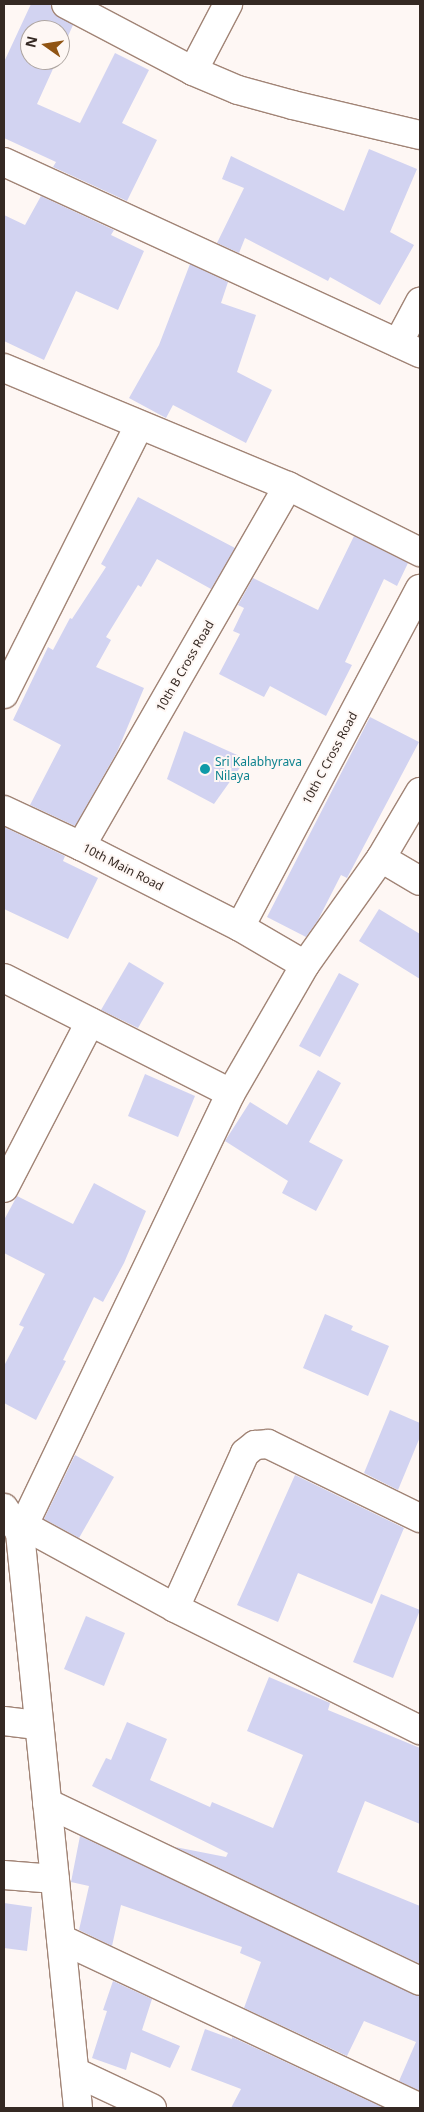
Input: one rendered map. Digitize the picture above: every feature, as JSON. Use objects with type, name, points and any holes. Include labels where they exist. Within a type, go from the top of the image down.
[{"type":"street","points":[[66,4],[194,71],[238,90],[293,106],[420,135]]},
{"type":"street","points":[[194,71],[228,4]]},
{"type":"street","points":[[4,162],[409,348],[420,302]]},
{"type":"street","points":[[4,368],[288,486],[420,552]]},
{"type":"street","points":[[4,694],[139,425]]},
{"type":"street","name":"10th B Cross Road","points":[[81,846],[288,486]]},
{"type":"street","name":"10th C Cross Road","points":[[240,927],[420,589]]},
{"type":"street","points":[[78,2108],[39,1725],[12,1518],[231,1093],[305,965],[381,858],[420,792]]},
{"type":"street","name":"10th Main Road","points":[[4,810],[81,846],[240,927],[305,965]]},
{"type":"street","points":[[381,858],[420,881]]},
{"type":"street","points":[[4,978],[231,1093]]},
{"type":"street","points":[[4,1188],[90,1022]]},
{"type":"street","points":[[176,1608],[245,1453],[255,1445],[268,1444],[420,1518]]},
{"type":"street","points":[[12,1518],[176,1608],[420,1730]]},
{"type":"street","points":[[4,1721],[39,1725]]},
{"type":"street","points":[[47,1803],[420,1981]]},
{"type":"street","points":[[4,1875],[55,1879]]},
{"type":"street","points":[[61,1939],[420,2108]]},
{"type":"street","points":[[75,2072],[152,2108]]},
{"type":"building","points":[[31,4],[51,4],[53,13],[65,20],[24,20]]},
{"type":"building","points":[[20,28],[20,70],[52,70],[37,104],[80,123],[115,53],[149,70],[122,123],[157,140],[127,201],[53,167],[56,162],[4,138],[4,62]]},
{"type":"building","points":[[369,149],[417,169],[390,232],[414,245],[380,305],[330,277],[328,281],[245,238],[239,253],[217,243],[244,188],[222,179],[231,156],[344,211]]},
{"type":"building","points":[[41,196],[114,230],[111,235],[144,251],[118,310],[76,291],[44,360],[4,341],[4,215],[25,225]]},
{"type":"building","points":[[190,264],[228,282],[221,303],[256,315],[237,372],[272,390],[246,443],[173,405],[166,418],[129,398],[159,345]]},
{"type":"building","points":[[138,497],[235,548],[211,589],[157,559],[141,587],[138,585],[106,637],[111,640],[96,667],[144,688],[117,752],[75,826],[30,805],[61,745],[13,720],[48,647],[53,650],[70,618],[72,619],[106,567],[101,564]]},
{"type":"building","points":[[354,536],[408,563],[397,586],[384,579],[345,662],[352,665],[326,716],[270,686],[264,697],[219,674],[240,634],[233,631],[244,608],[238,605],[253,578],[318,610]]},
{"type":"building","points":[[370,717],[419,742],[347,878],[341,875],[318,920],[306,937],[267,917]]},
{"type":"building","name":"Sri Kalabhyrava Nilaya","points":[[184,731],[246,759],[214,804],[167,779]]},
{"type":"building","points":[[4,827],[65,856],[63,861],[98,878],[68,939],[4,909]]},
{"type":"building","points":[[379,909],[420,934],[420,979],[359,941]]},
{"type":"building","points":[[129,962],[164,983],[138,1028],[101,1010]]},
{"type":"building","points":[[339,973],[359,984],[320,1057],[299,1046]]},
{"type":"building","points":[[318,1070],[341,1083],[309,1142],[343,1160],[316,1211],[282,1193],[288,1181],[225,1141],[250,1102],[287,1125]]},
{"type":"building","points":[[145,1074],[195,1096],[178,1137],[128,1116]]},
{"type":"building","points":[[94,1183],[146,1211],[124,1263],[103,1302],[94,1297],[63,1360],[66,1361],[36,1420],[4,1403],[4,1366],[24,1327],[19,1325],[45,1274],[4,1253],[4,1220],[17,1196],[73,1224]]},
{"type":"building","points":[[325,1314],[353,1326],[351,1330],[389,1346],[368,1396],[303,1368]]},
{"type":"building","points":[[390,1410],[420,1423],[420,1437],[398,1490],[364,1473]]},
{"type":"building","points":[[75,1455],[114,1477],[79,1538],[44,1519]]},
{"type":"building","points":[[295,1475],[404,1528],[372,1604],[298,1573],[278,1622],[237,1605]]},
{"type":"building","points":[[381,1594],[420,1610],[393,1678],[353,1662]]},
{"type":"building","points":[[86,1616],[125,1633],[104,1686],[64,1669]]},
{"type":"building","points":[[269,1677],[330,1703],[328,1710],[420,1748],[420,1824],[365,1801],[337,1872],[420,1906],[420,1964],[175,1847],[226,1857],[228,1853],[92,1786],[106,1758],[111,1760],[127,1722],[167,1739],[150,1780],[210,1807],[212,1802],[273,1828],[303,1755],[247,1731]]},
{"type":"building","points":[[80,1836],[420,1996],[420,2091],[399,2081],[416,2042],[364,2021],[347,2056],[244,2008],[261,1962],[240,1953],[242,1947],[121,1905],[112,1946],[79,1930],[89,1886],[71,1882]]},
{"type":"building","points":[[4,1903],[32,1907],[27,1951],[4,1948]]},
{"type":"building","points":[[113,1981],[152,1999],[142,2030],[180,2046],[170,2068],[131,2052],[126,2070],[92,2058],[107,2011],[103,2010]]},
{"type":"building","points":[[205,2029],[232,2039],[232,2037],[384,2108],[231,2108],[241,2089],[191,2070]]},
{"type":"place","name":"Sri Kalabhyrava Nilaya","points":[[205,769]]}]
